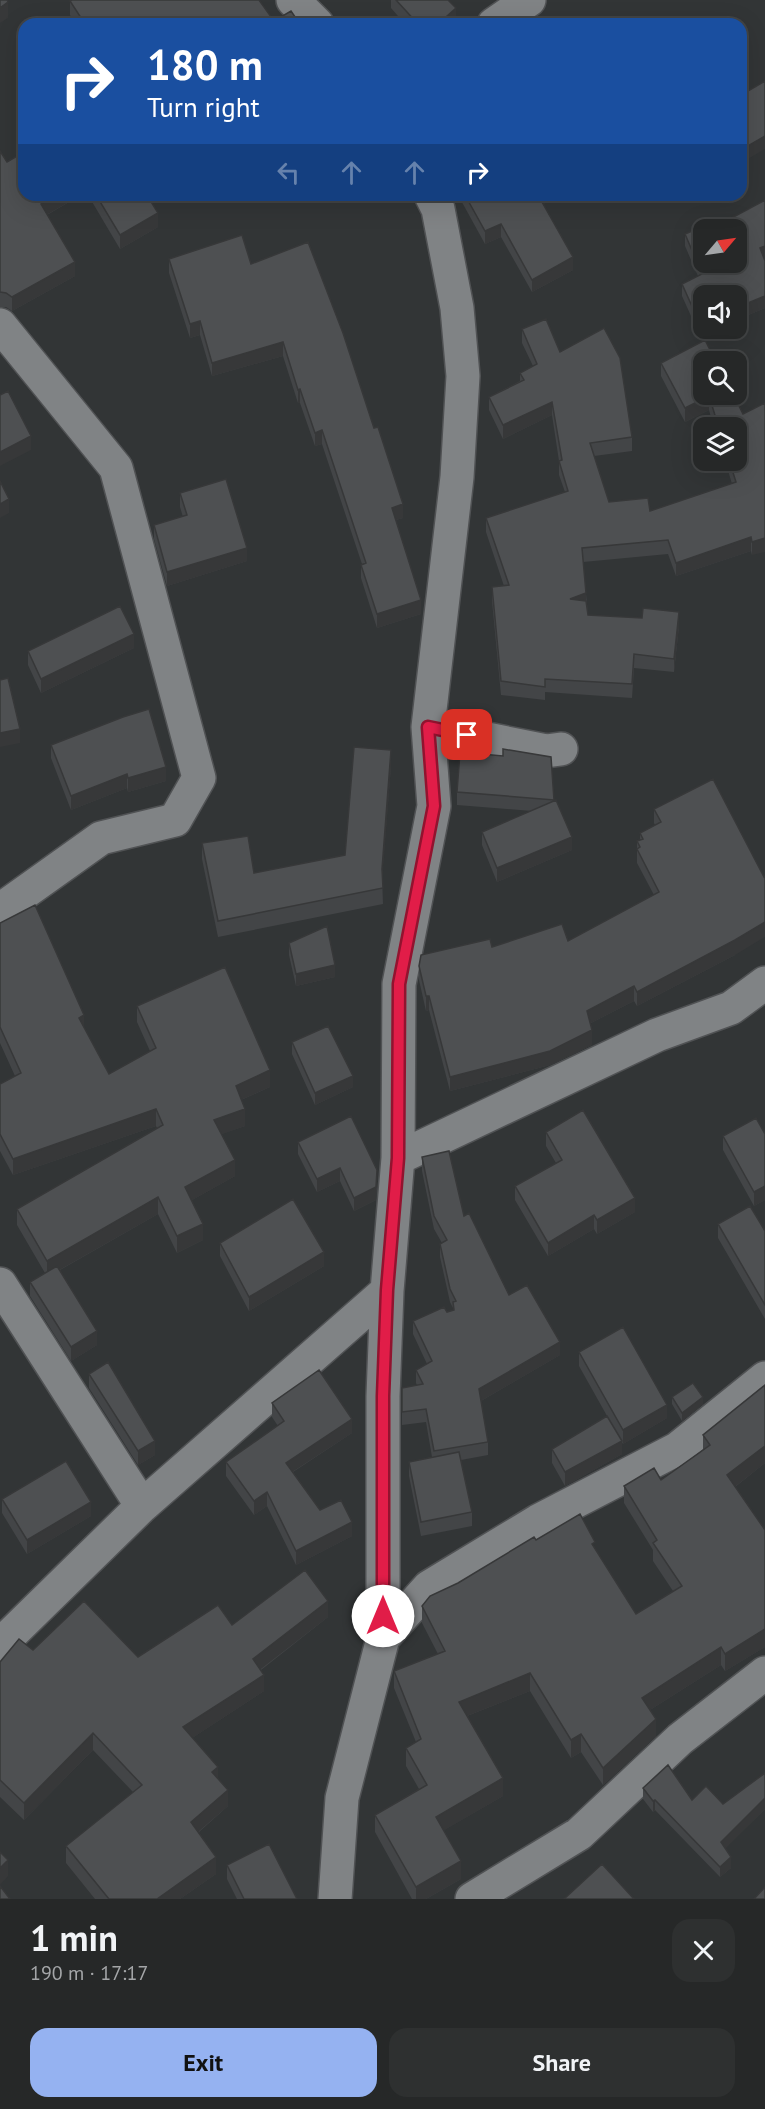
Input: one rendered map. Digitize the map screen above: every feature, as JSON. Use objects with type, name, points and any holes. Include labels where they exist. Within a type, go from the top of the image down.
[{"type":"street","points":[[293,0],[310,18]]},
{"type":"street","points":[[503,18],[529,0]]},
{"type":"street","points":[[335,1899],[342,1798],[383,1638],[383,1396],[387,1290],[398,1158],[399,984],[434,806],[428,727],[458,477],[464,376],[457,308],[438,209],[434,201]]},
{"type":"street","points":[[0,910],[101,838],[175,820],[199,777],[116,468],[6,345]]},
{"type":"street","points":[[428,727],[546,751],[561,749]]},
{"type":"street","points":[[398,1158],[657,1035],[731,1008],[765,983]]},
{"type":"street","points":[[0,1284],[142,1506]]},
{"type":"street","points":[[0,1645],[142,1506],[387,1290]]},
{"type":"street","points":[[383,1638],[429,1587],[538,1521],[678,1449],[765,1378]]},
{"type":"street","points":[[472,1899],[579,1834],[680,1739],[765,1673]]},
{"type":"building","points":[[0,0],[7,0],[8,2],[0,8]]},
{"type":"building","points":[[259,0],[272,18],[81,18],[70,1]]},
{"type":"building","points":[[396,0],[448,0],[456,8],[445,18],[412,18]]},
{"type":"building","points":[[291,11],[296,18],[279,18]]},
{"type":"building","points":[[765,81],[765,136],[747,146],[747,92]]},
{"type":"building","points":[[0,151],[7,162],[18,156],[18,201],[46,201],[41,204],[75,262],[12,297],[0,292]]},
{"type":"building","points":[[765,200],[765,246],[760,248],[765,261],[765,296],[747,303],[747,285],[693,285],[693,308],[682,284],[702,274],[747,273],[747,219],[730,219]]},
{"type":"building","points":[[100,201],[151,201],[158,213],[120,235]]},
{"type":"building","points":[[468,201],[541,201],[573,257],[532,280],[501,224],[485,231]]},
{"type":"building","points":[[693,231],[693,253],[685,234]]},
{"type":"building","points":[[242,235],[251,264],[308,242],[343,333],[374,428],[378,427],[403,504],[392,508],[421,600],[377,614],[361,565],[366,563],[322,430],[315,433],[283,342],[212,363],[200,321],[190,324],[169,259]]},
{"type":"building","points":[[546,319],[560,352],[604,328],[620,358],[632,437],[590,443],[609,502],[648,498],[650,511],[736,482],[732,471],[747,471],[747,417],[716,417],[712,405],[738,405],[743,414],[765,403],[765,538],[752,542],[751,537],[676,563],[668,540],[582,548],[586,593],[570,599],[586,601],[588,615],[642,618],[643,608],[679,612],[674,659],[634,654],[632,684],[545,679],[545,687],[501,681],[492,587],[509,585],[486,518],[568,491],[559,461],[562,460],[552,402],[503,425],[489,397],[524,380],[520,373],[537,364],[522,329]]},
{"type":"building","points":[[705,340],[710,351],[693,351],[693,404],[685,408],[661,363]]},
{"type":"building","points":[[8,391],[31,436],[0,452],[0,395]]},
{"type":"building","points":[[226,479],[247,548],[167,572],[154,525],[187,515],[180,493]]},
{"type":"building","points":[[0,481],[9,499],[0,504]]},
{"type":"building","points":[[120,606],[134,634],[41,679],[28,651]]},
{"type":"building","points":[[8,678],[20,729],[0,733],[0,680]]},
{"type":"building","points":[[149,709],[166,767],[128,778],[127,774],[71,796],[51,745]]},
{"type":"building","points":[[354,747],[391,750],[382,869],[383,888],[218,921],[202,843],[248,836],[254,873],[345,855]]},
{"type":"building","points":[[503,749],[551,757],[554,800],[457,792],[460,752],[503,756]]},
{"type":"building","points":[[713,779],[765,876],[765,922],[637,992],[634,986],[587,1011],[592,1030],[550,1051],[450,1077],[429,996],[426,996],[419,966],[421,955],[490,939],[492,947],[562,924],[568,941],[659,892],[637,849],[640,847],[637,841],[643,839],[640,833],[661,822],[654,809]]},
{"type":"building","points":[[556,800],[572,837],[497,868],[482,832]]},
{"type":"building","points":[[35,905],[84,1015],[79,1018],[109,1074],[156,1048],[137,1006],[225,967],[270,1070],[236,1086],[245,1109],[214,1120],[235,1160],[185,1187],[203,1224],[177,1236],[158,1197],[47,1261],[17,1209],[163,1125],[156,1109],[13,1159],[0,1134],[0,1084],[21,1073],[0,1027],[0,923]]},
{"type":"building","points":[[327,926],[335,965],[296,974],[289,943]]},
{"type":"building","points":[[328,1026],[353,1076],[315,1093],[292,1042]]},
{"type":"building","points":[[583,1110],[635,1198],[597,1220],[594,1215],[548,1243],[515,1186],[562,1160],[546,1132]]},
{"type":"building","points":[[351,1116],[377,1170],[376,1187],[354,1198],[340,1168],[317,1179],[298,1142]]},
{"type":"building","points":[[756,1118],[765,1134],[765,1186],[754,1192],[723,1136]]},
{"type":"building","points":[[449,1151],[464,1216],[469,1213],[509,1295],[527,1285],[560,1342],[479,1389],[488,1442],[434,1451],[426,1409],[402,1412],[402,1388],[423,1384],[416,1370],[432,1361],[413,1321],[444,1307],[447,1312],[454,1310],[453,1302],[456,1301],[450,1289],[440,1244],[447,1240],[434,1216],[422,1157]]},
{"type":"building","points":[[293,1199],[324,1252],[249,1297],[220,1243]]},
{"type":"building","points":[[750,1206],[765,1231],[765,1305],[718,1224]]},
{"type":"building","points":[[57,1266],[97,1331],[71,1347],[30,1282]]},
{"type":"building","points":[[623,1327],[667,1405],[623,1430],[579,1352]]},
{"type":"building","points":[[108,1362],[155,1441],[138,1451],[89,1374]]},
{"type":"building","points":[[319,1370],[352,1419],[286,1463],[320,1510],[341,1500],[352,1522],[296,1551],[267,1492],[254,1501],[226,1462],[284,1421],[272,1403]]},
{"type":"building","points":[[693,1383],[703,1397],[682,1413],[672,1397]]},
{"type":"building","points":[[765,1385],[765,1446],[727,1475],[765,1530],[765,1629],[725,1654],[721,1647],[642,1698],[656,1719],[603,1768],[581,1734],[571,1740],[530,1673],[459,1702],[503,1778],[436,1817],[461,1861],[416,1887],[375,1815],[427,1785],[406,1748],[421,1739],[394,1671],[445,1651],[422,1606],[430,1596],[458,1583],[534,1537],[536,1540],[580,1514],[595,1542],[592,1544],[636,1614],[682,1586],[653,1543],[657,1540],[624,1486],[654,1468],[661,1480],[710,1445],[703,1435]]},
{"type":"building","points":[[607,1416],[622,1441],[565,1472],[552,1449]]},
{"type":"building","points":[[459,1452],[472,1512],[421,1522],[409,1462]]},
{"type":"building","points":[[66,1461],[91,1502],[27,1540],[2,1499]]},
{"type":"building","points":[[305,1570],[328,1601],[253,1659],[264,1675],[183,1727],[218,1767],[212,1772],[228,1790],[191,1822],[216,1857],[157,1899],[109,1899],[66,1846],[142,1785],[93,1733],[24,1803],[0,1780],[0,1662],[19,1639],[33,1650],[84,1601],[138,1657],[218,1605],[232,1625]]},
{"type":"building","points":[[668,1765],[692,1800],[706,1786],[723,1804],[765,1773],[765,1798],[721,1842],[731,1857],[720,1867],[655,1800],[653,1801],[643,1788]]},
{"type":"building","points":[[269,1844],[297,1899],[244,1899],[227,1865]]},
{"type":"building","points":[[0,1852],[8,1860],[0,1868]]},
{"type":"building","points":[[602,1864],[634,1899],[564,1899]]},
{"type":"building","points":[[0,1886],[10,1899],[0,1899]]},
{"type":"building","points":[[765,1887],[765,1899],[754,1899]]},
{"type":"route","points":[[383,1616],[383,1396],[387,1290],[398,1158],[399,984],[434,806],[428,727],[467,735]]}]
